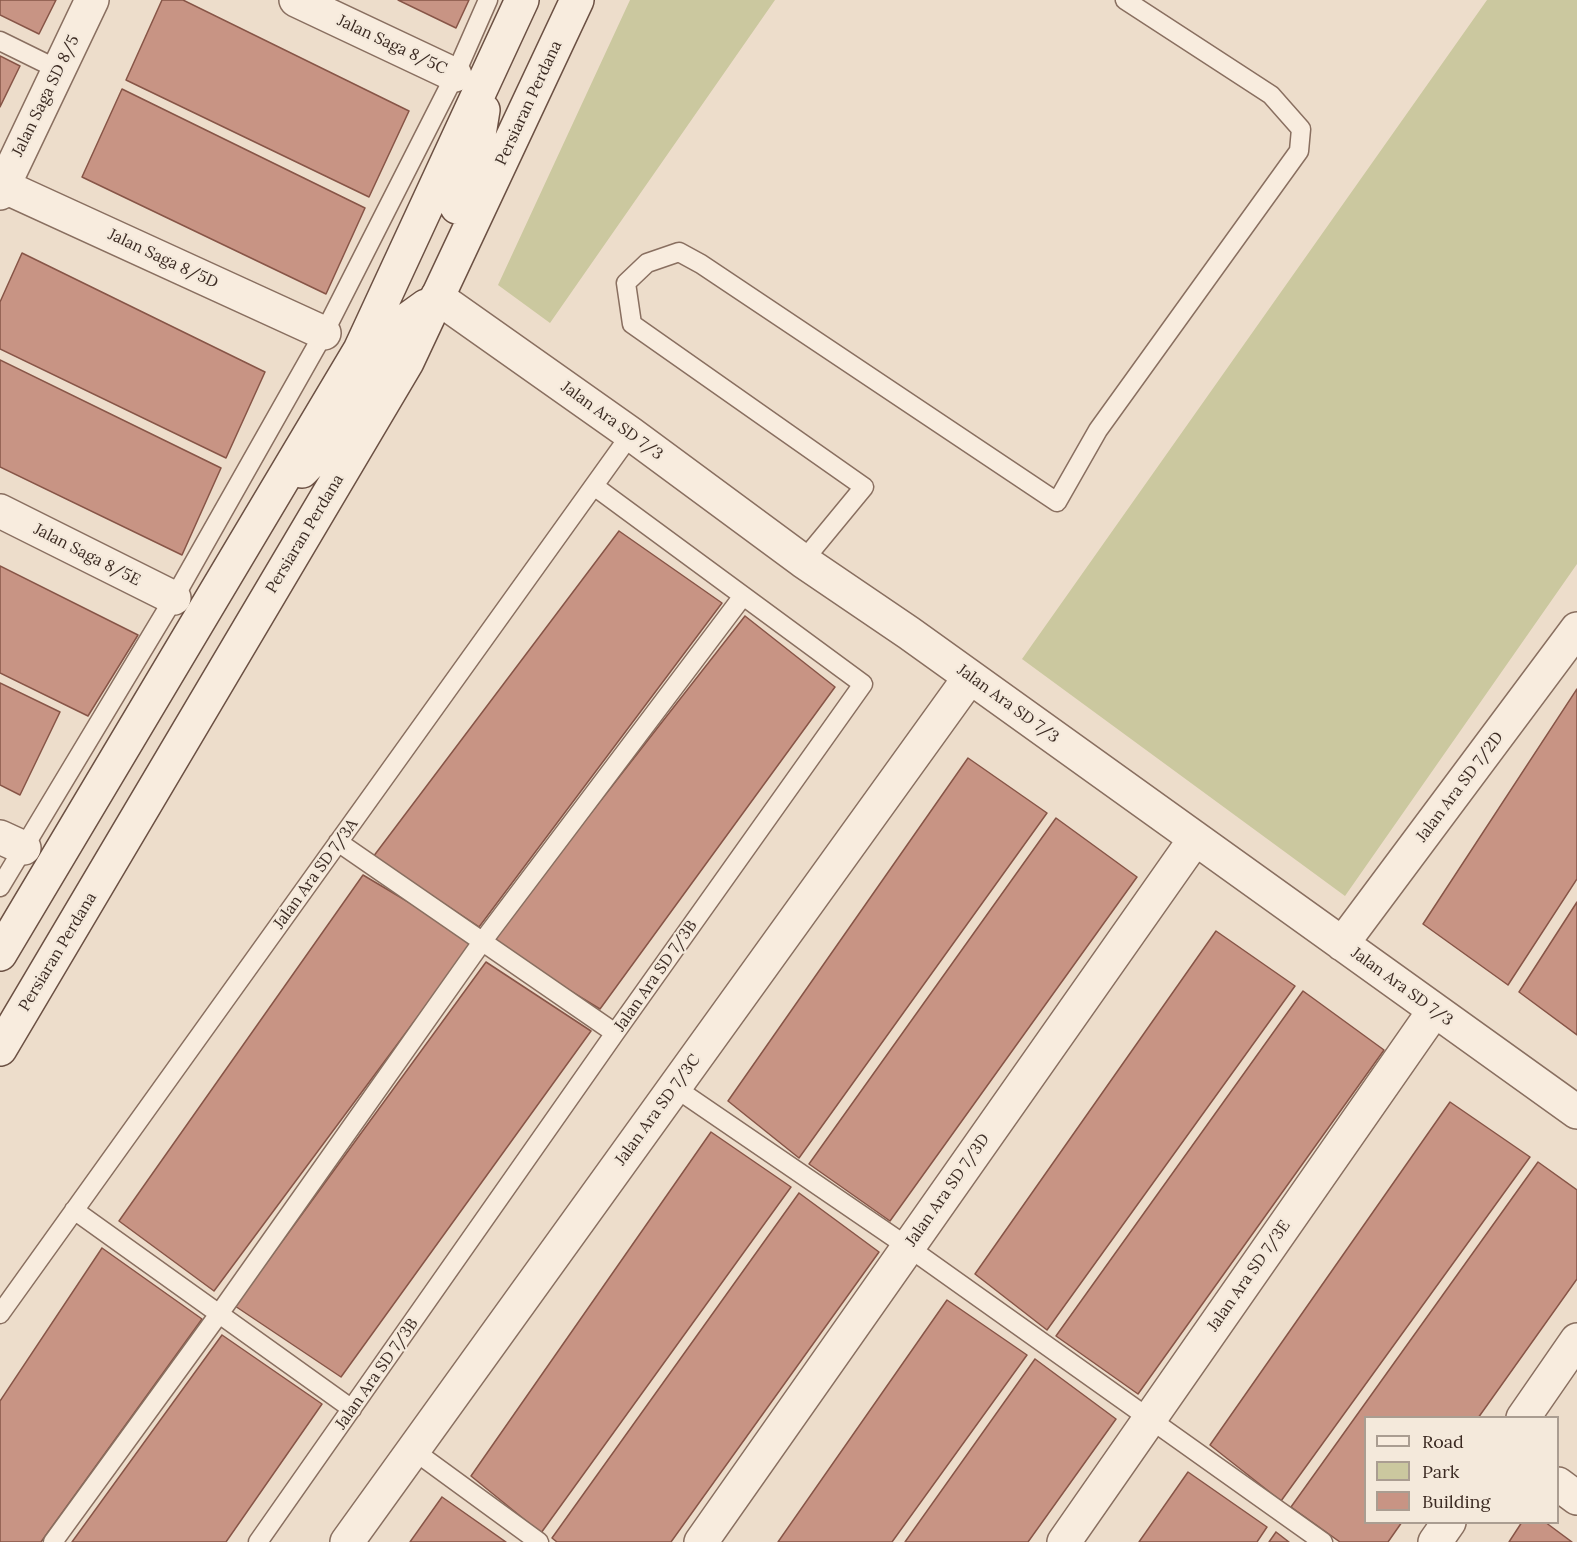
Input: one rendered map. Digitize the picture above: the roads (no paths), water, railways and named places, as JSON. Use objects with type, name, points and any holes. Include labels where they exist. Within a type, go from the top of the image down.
[{"type":"street","name":"Jalan Saga SD 8/5","points":[[2,189],[92,0]]},
{"type":"street","name":"Jalan Saga 8/5C","points":[[296,0],[455,75]]},
{"type":"street","points":[[0,954],[360,350],[522,0]]},
{"type":"street","name":"Persiaran Perdana","points":[[0,1049],[407,362],[577,0]]},
{"type":"street","points":[[266,509],[336,436],[401,324],[437,297],[436,256],[474,166],[490,69]]},
{"type":"street","name":"Jalan Saga 8/5D","points":[[2,189],[324,333]]},
{"type":"street","name":"Jalan Ara SD 7/3","points":[[437,297],[631,434],[803,561],[970,677],[1577,1112]]},
{"type":"street","name":"Jalan Saga 8/5E","points":[[0,511],[174,598]]},
{"type":"street","name":"Jalan Ara SD 7/2D","points":[[1342,944],[1573,642]]},
{"type":"street","name":"Jalan Ara SD 7/3C","points":[[347,1542],[970,677]]},
{"type":"street","name":"Jalan Ara SD 7/3D","points":[[701,1542],[1195,839]]},
{"type":"street","name":"Jalan Ara SD 7/3E","points":[[1064,1542],[1434,1011]]},
{"type":"street","points":[[1524,1416],[1577,1340]]},
{"type":"street","points":[[1559,1485],[1577,1498]]},
{"type":"street","points":[[1435,1542],[1448,1524]]},
{"type":"lane","points":[[0,887],[12,842],[174,598],[324,333],[455,75],[489,0]]},
{"type":"lane","points":[[803,561],[864,487],[632,324],[626,283],[646,263],[679,252],[701,264],[1058,502],[1098,430],[1299,151],[1301,129],[1271,95],[1125,0]]},
{"type":"lane","points":[[0,41],[59,70]]},
{"type":"lane","name":"Jalan Ara SD 7/3A","points":[[0,1314],[631,434]]},
{"type":"lane","name":"Jalan Ara SD 7/3B","points":[[258,1542],[863,684],[594,486]]},
{"type":"lane","points":[[53,1542],[219,1314],[482,942],[743,596]]},
{"type":"lane","points":[[338,842],[615,1033]]},
{"type":"lane","points":[[674,1087],[908,1247],[1323,1542]]},
{"type":"lane","points":[[74,1210],[352,1409]]},
{"type":"lane","points":[[413,1450],[539,1542]]}]
